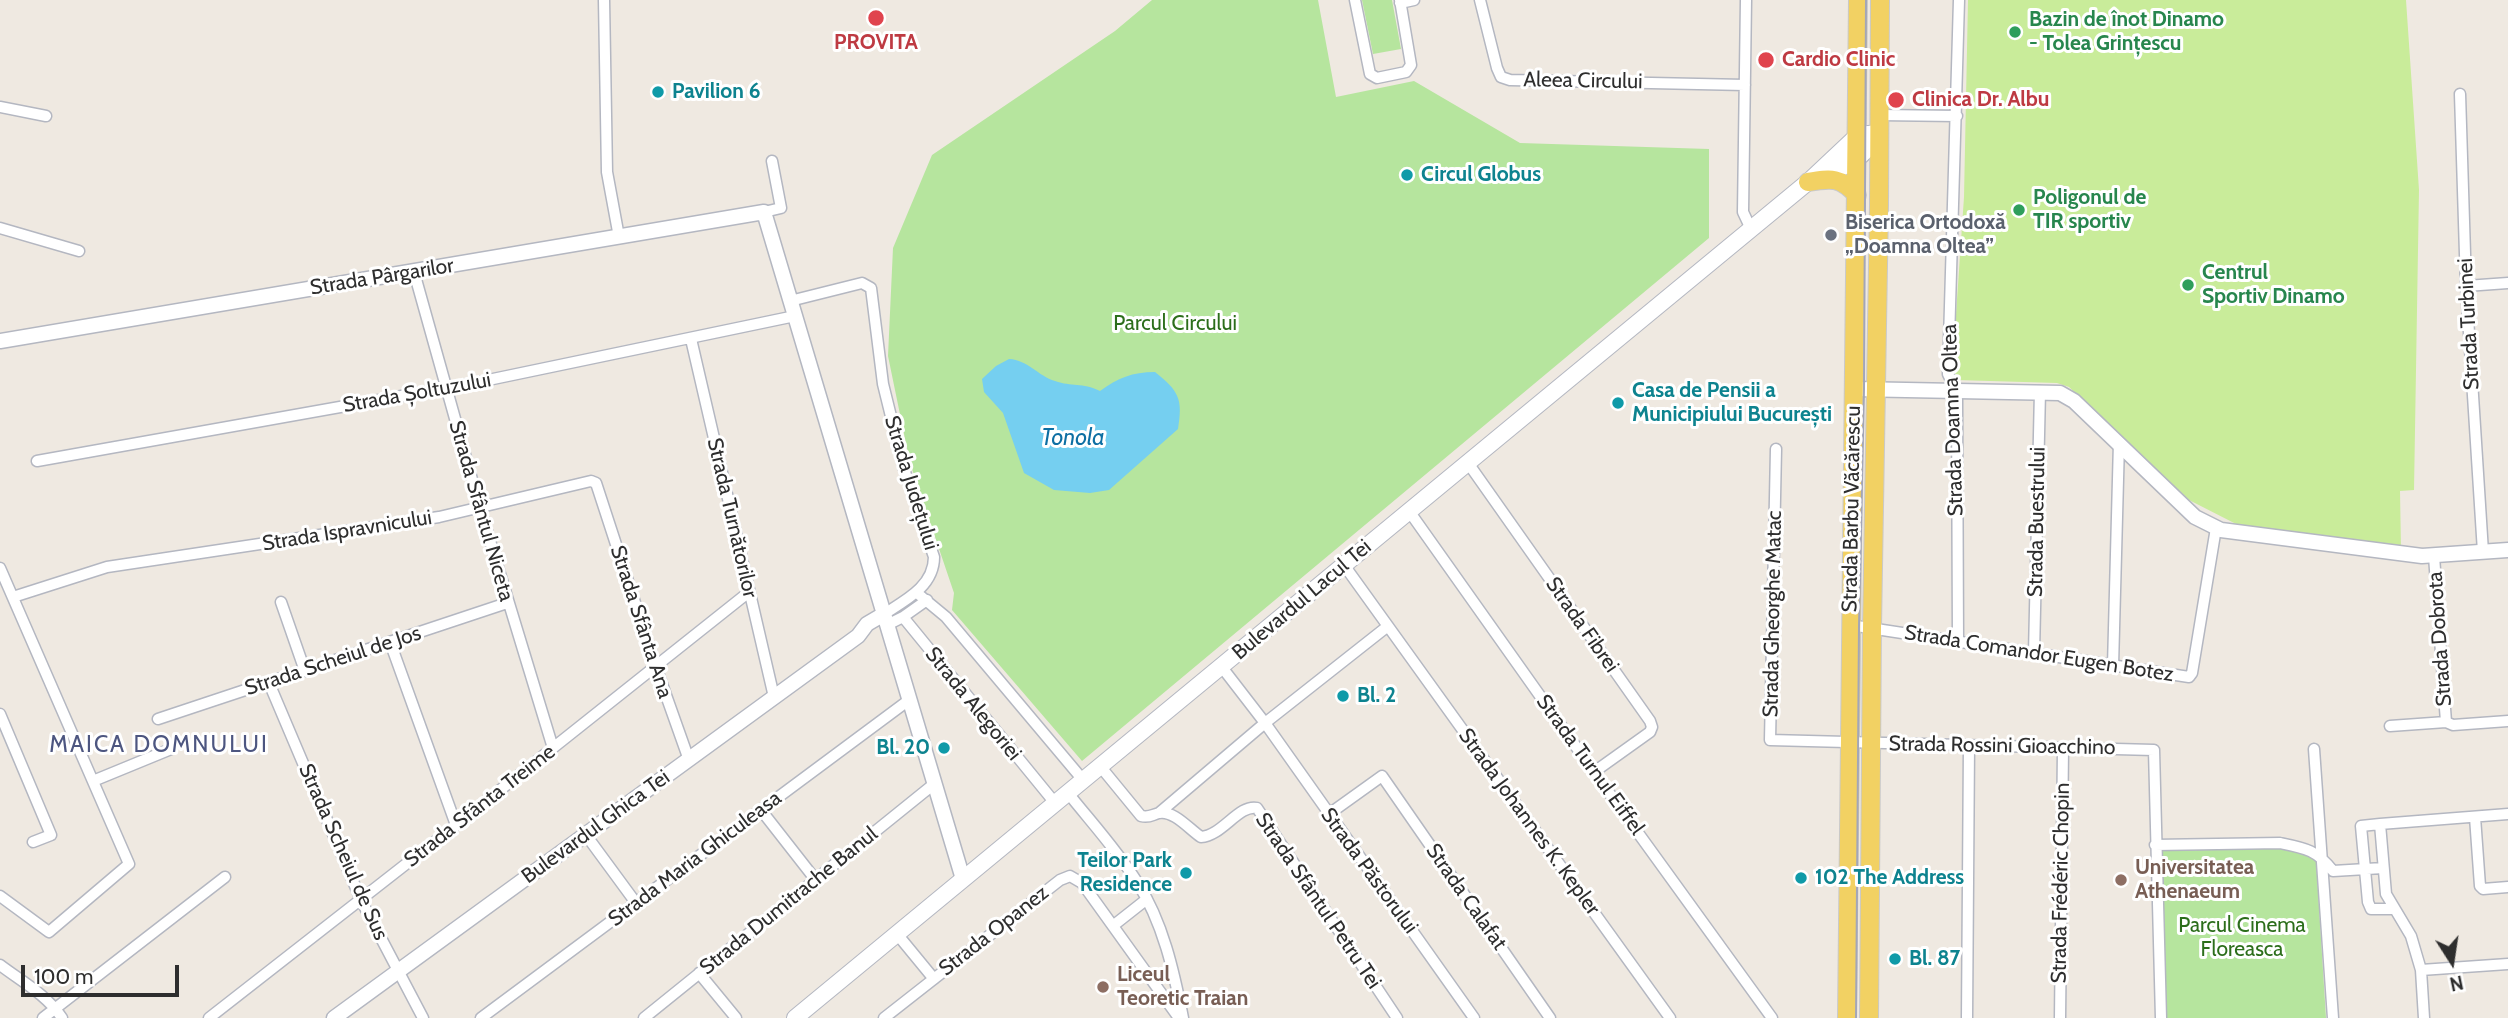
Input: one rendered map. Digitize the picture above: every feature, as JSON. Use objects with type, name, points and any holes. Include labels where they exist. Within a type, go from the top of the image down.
[{"type":"main road","name":"Strada Barbu Văcărescu","points":[[1843,1013],[1850,742],[1858,0]]},
{"type":"main road","name":"Strada Barbu Văcărescu","points":[[1869,1018],[1871,628],[1880,0]]},
{"type":"main road","points":[[1858,135],[1879,133]]},
{"type":"main road","name":"Bulevardul Lacul Tei","points":[[1808,182],[1858,159],[1879,133]]},
{"type":"main road","name":"Bulevardul Lacul Tei","points":[[795,1018],[1808,182],[1858,135]]},
{"type":"main road","points":[[1808,182],[1838,180],[1857,195]]},
{"type":"street","points":[[604,0],[607,172],[619,237]]},
{"type":"street","points":[[1355,0],[1370,74],[1377,78],[1406,72],[1411,65],[1400,1],[1414,0]]},
{"type":"street","name":"Aleea Circului","points":[[1480,0],[1497,68],[1502,77],[1510,80],[1745,85]]},
{"type":"street","points":[[1746,0],[1743,212],[1751,229]]},
{"type":"street","name":"Strada Doamna Oltea","points":[[1958,641],[1956,390],[1948,374],[1959,0]]},
{"type":"street","name":"Strada Turbinei","points":[[2460,94],[2466,286],[2483,552]]},
{"type":"street","points":[[0,107],[46,116]]},
{"type":"street","points":[[1879,115],[1957,116]]},
{"type":"street","points":[[772,161],[781,208],[764,212],[963,879]]},
{"type":"street","name":"Strada Pârgarilor","points":[[0,341],[764,212]]},
{"type":"street","points":[[0,228],[79,251]]},
{"type":"street","name":"Strada Sfântul Niceta","points":[[414,272],[445,389],[553,748]]},
{"type":"street","name":"Strada Județului","points":[[790,301],[862,283],[870,288],[883,384],[904,469],[934,557],[933,572],[917,593]]},
{"type":"street","points":[[2466,286],[2508,283]]},
{"type":"street","name":"Strada Șoltuzului","points":[[37,461],[445,389],[795,316]]},
{"type":"street","name":"Strada Turnătorilor","points":[[691,339],[774,698]]},
{"type":"street","points":[[1855,389],[2052,391],[2068,396],[2195,517],[2216,528],[2360,549],[2434,556],[2508,550]]},
{"type":"street","name":"Strada Buestrului","points":[[2034,653],[2040,391]]},
{"type":"street","points":[[2113,666],[2119,442]]},
{"type":"street","name":"Strada Gheorghe Matac","points":[[1776,449],[1770,740],[1850,742]]},
{"type":"street","name":"Strada Fibrei","points":[[1468,463],[1650,721],[1650,732],[1594,772]]},
{"type":"street","name":"Strada Ispravnicului","points":[[13,597],[95,569],[402,523],[480,508],[586,482],[596,483]]},
{"type":"street","name":"Strada Sfânta Ana","points":[[596,483],[689,760]]},
{"type":"street","name":"Strada Turnul Eiffel","points":[[1409,511],[1772,1018]]},
{"type":"street","name":"Strada Comandor Eugen Botez","points":[[1850,625],[2189,677],[2192,673],[2216,528]]},
{"type":"street","name":"Strada Dobrota","points":[[2434,556],[2446,722]]},
{"type":"street","name":"Strada Johannes K. Kepler","points":[[1344,565],[1670,1018]]},
{"type":"street","points":[[0,568],[129,864],[49,932],[0,896]]},
{"type":"street","name":"Strada Sfânta Treime","points":[[209,1018],[749,592]]},
{"type":"street","points":[[886,620],[917,593],[927,600],[946,617],[1083,780]]},
{"type":"street","points":[[886,620],[903,617],[927,600]]},
{"type":"street","points":[[281,602],[305,671]]},
{"type":"street","name":"Strada Scheiul de Jos","points":[[158,719],[508,603]]},
{"type":"street","name":"Strada Alegoriei","points":[[903,617],[1061,798],[1127,867],[1147,899],[1158,925],[1169,957],[1181,1018]]},
{"type":"street","name":"Bulevardul Ghica Tei","points":[[334,1018],[858,636],[867,624],[886,620]]},
{"type":"street","points":[[1159,813],[1265,723],[1388,626]]},
{"type":"street","points":[[390,642],[456,825]]},
{"type":"street","name":"Strada Păstorului","points":[[1221,666],[1265,723],[1474,1018]]},
{"type":"street","name":"Strada Scheiul de Sus","points":[[269,683],[361,900],[423,1018]]},
{"type":"street","name":"Strada Maria Ghiculeasa","points":[[481,1018],[909,700]]},
{"type":"street","points":[[0,737],[2,719]]},
{"type":"street","points":[[2,719],[51,835],[33,842]]},
{"type":"street","points":[[2389,726],[2508,721]]},
{"type":"street","name":"Strada Rossini Gioacchino","points":[[1850,742],[2154,750],[2155,845]]},
{"type":"street","points":[[1967,1018],[1969,746]]},
{"type":"street","name":"Strada Frédéric Chopin","points":[[2060,1018],[2063,748]]},
{"type":"street","points":[[93,781],[171,749]]},
{"type":"street","points":[[2314,749],[2333,1018]]},
{"type":"street","name":"Strada Sfântul Petru Tei","points":[[1100,766],[1141,816],[1150,817],[1159,813],[1177,819],[1200,837],[1207,837],[1247,808],[1257,808],[1397,1018]]},
{"type":"street","name":"Strada Calafat","points":[[1329,814],[1382,776],[1550,1018]]},
{"type":"street","name":"Strada Dumitrache Banul","points":[[644,1018],[934,784]]},
{"type":"street","points":[[761,810],[815,879]]},
{"type":"street","points":[[2394,909],[2371,909],[2368,902],[2361,826],[2508,814]]},
{"type":"street","points":[[2474,817],[2480,886],[2483,889],[2508,887]]},
{"type":"street","points":[[2380,824],[2386,894],[2411,936],[2421,970],[2424,1018]]},
{"type":"street","points":[[586,835],[636,903]]},
{"type":"street","points":[[2161,1018],[2155,845],[2270,843],[2300,847],[2321,855],[2333,871],[2383,868]]},
{"type":"street","name":"Strada Opanez","points":[[884,1018],[1060,880],[1070,876],[1082,883],[1114,925]]},
{"type":"street","points":[[43,1018],[225,877]]},
{"type":"street","points":[[1147,899],[1114,925],[1181,1018]]},
{"type":"street","name":"Strada Opanez","points":[[897,934],[934,979]]},
{"type":"street","points":[[2421,970],[2508,964]]},
{"type":"street","points":[[0,965],[55,1008],[62,1018]]},
{"type":"street","points":[[699,973],[736,1018]]},
{"type":"green space","name":"Parcul Circului","points":[[1152,0],[1318,0],[1336,97],[1414,81],[1520,143],[1709,149],[1709,238],[1082,761],[952,610],[954,593],[910,463],[888,356],[893,248],[932,155],[1115,31]]},
{"type":"green space","points":[[1362,0],[1392,0],[1401,49],[1373,54]]},
{"type":"green space","name":"Centrul Sportiv Dinamo","points":[[1968,0],[2406,0],[2419,190],[2414,490],[2400,491],[2401,550],[2238,525],[2189,500],[2069,387],[2057,383],[1956,380],[1952,373],[1964,197]]},
{"type":"green space","name":"Parcul Cinema Floreasca","points":[[2277,848],[2316,859],[2326,1018],[2165,1018],[2161,851]]},
{"type":"water","name":"Tonola","points":[[1009,359],[1022,362],[1055,381],[1088,386],[1100,391],[1126,377],[1155,372],[1177,396],[1180,410],[1178,429],[1109,490],[1090,493],[1054,490],[1024,473],[1003,413],[984,392],[982,379],[996,366]]},
{"type":"tram line","points":[[1856,1018],[1866,0]]},
{"type":"place","name":"PROVITA","points":[[876,18]]},
{"type":"place","name":"Bazin de înot Dinamo - Tolea Grințescu","points":[[2015,32]]},
{"type":"place","name":"Cardio Clinic","points":[[1766,60]]},
{"type":"place","name":"Pavilion 6","points":[[658,92]]},
{"type":"place","name":"Clinica Dr. Albu","points":[[1896,100]]},
{"type":"place","name":"Circul Globus","points":[[1407,175]]},
{"type":"place","name":"Poligonul de TIR sportiv","points":[[2019,210]]},
{"type":"place","name":"Biserica Ortodoxă „Doamna Oltea”","points":[[1831,235]]},
{"type":"place","name":"Centrul Sportiv Dinamo","points":[[2188,285]]},
{"type":"place","name":"Casa de Pensii a Municipiului București","points":[[1618,403]]},
{"type":"place","name":"Bl. 2","points":[[1343,696]]},
{"type":"place","name":"Bl. 20","points":[[944,748]]},
{"type":"place","name":"Teilor Park Residence","points":[[1186,873]]},
{"type":"place","name":"102 The Address","points":[[1801,878]]},
{"type":"place","name":"Universitatea Athenaeum","points":[[2121,880]]},
{"type":"place","name":"Bl. 87","points":[[1895,959]]},
{"type":"place","name":"Liceul Teoretic Traian","points":[[1103,987]]},
{"type":"district","name":"MAICA DOMNULUI","points":[[159,745]]}]
